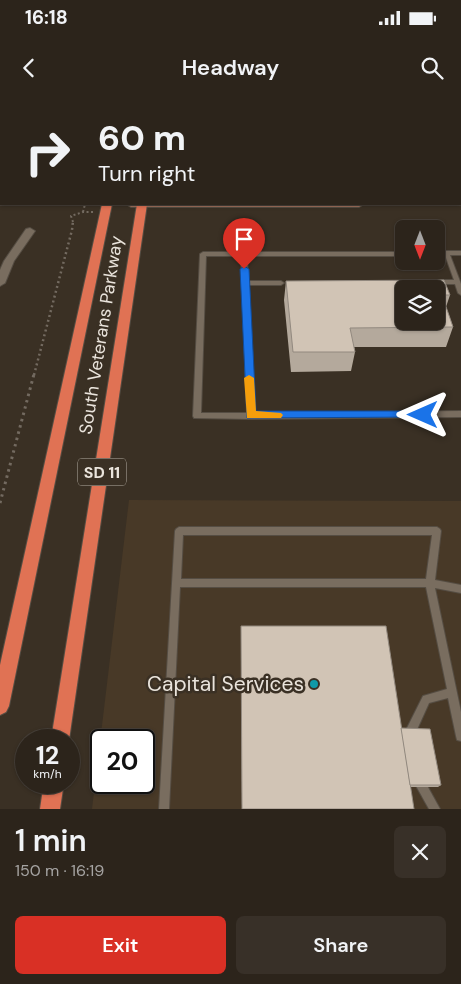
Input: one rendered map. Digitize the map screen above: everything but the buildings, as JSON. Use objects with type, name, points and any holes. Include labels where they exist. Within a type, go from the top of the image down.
[{"type":"highway","name":"South Veterans Parkway","points":[[0,706],[107,205]]},
{"type":"highway","name":"South Veterans Parkway","points":[[62,729],[139,205]]},
{"type":"highway","points":[[50,809],[52,794]]},
{"type":"street","points":[[0,283],[9,261],[30,231]]},
{"type":"lane","points":[[461,253],[447,253],[461,293]]},
{"type":"lane","points":[[395,254],[203,254],[197,416],[461,414]]},
{"type":"lane","points":[[244,254],[251,416]]},
{"type":"lane","points":[[445,282],[457,282]]},
{"type":"lane","points":[[245,283],[281,283]]},
{"type":"lane","points":[[164,809],[179,531],[437,531],[430,583],[461,736]]},
{"type":"lane","points":[[177,583],[430,583],[461,589]]},
{"type":"lane","points":[[410,730],[426,699],[452,692]]},
{"type":"lane","points":[[420,784],[435,809]]},
{"type":"path","points":[[0,503],[72,230],[71,216],[83,212],[85,205]]},
{"type":"shaded area","points":[[129,500],[461,501],[461,809],[92,809],[94,794],[155,794],[155,729],[102,729]]},
{"type":"slow traffic","points":[[249,378],[251,416],[277,415]]},
{"type":"place","name":"Capital Services","points":[[314,684]]},
{"type":"route","points":[[244,269],[251,416],[423,415]]}]
